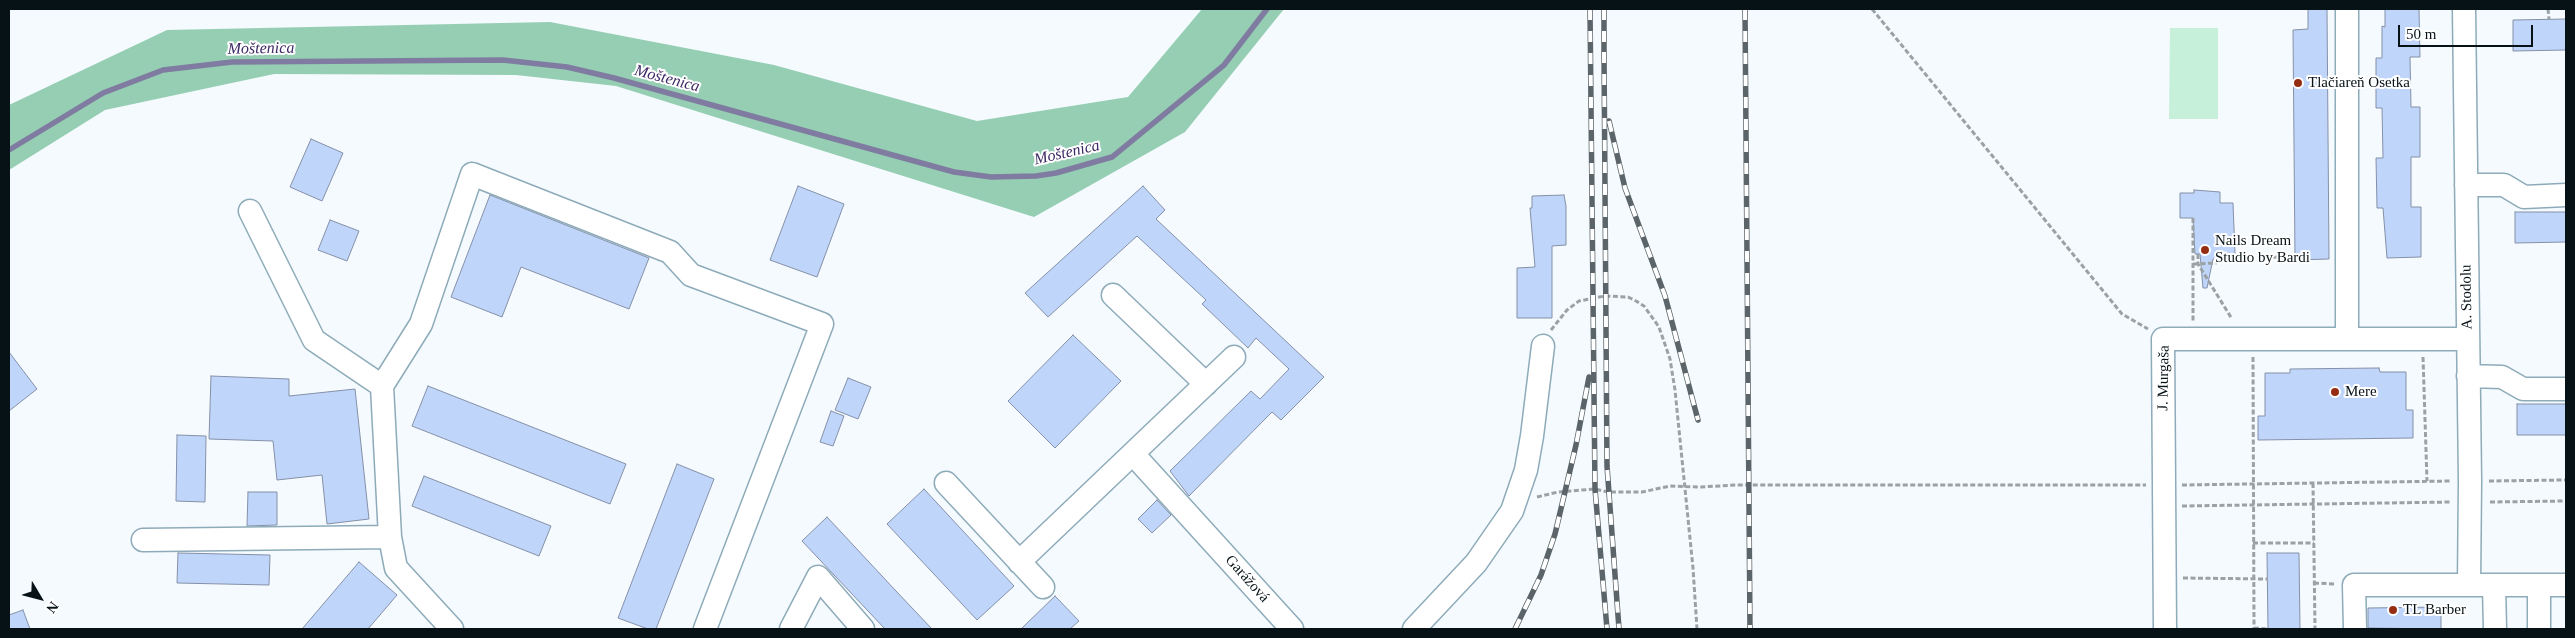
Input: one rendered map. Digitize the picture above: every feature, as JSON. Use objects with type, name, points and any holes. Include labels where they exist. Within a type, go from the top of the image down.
[{"type":"street","points":[[2347,9],[2347,339]]},
{"type":"street","name":"A. Stodolu","points":[[2464,9],[2470,491],[2469,585]]},
{"type":"street","points":[[452,629],[396,568],[390,537],[382,386],[421,324],[472,174],[670,252],[692,275],[822,324],[705,629]]},
{"type":"street","points":[[2466,185],[2504,185],[2524,197],[2566,195]]},
{"type":"street","points":[[250,211],[314,340],[382,386]]},
{"type":"street","points":[[1114,295],[1206,384]]},
{"type":"street","name":"J. Murgaša","points":[[2165,629],[2163,339],[2467,339]]},
{"type":"street","points":[[1414,629],[1476,563],[1512,511],[1526,470],[1543,346]]},
{"type":"street","points":[[1019,562],[1234,358]]},
{"type":"street","points":[[2468,376],[2502,377],[2523,389],[2566,388]]},
{"type":"street","name":"Garážová","points":[[1133,454],[1292,629]]},
{"type":"street","points":[[946,483],[1043,587]]},
{"type":"street","points":[[143,540],[390,537]]},
{"type":"street","points":[[792,629],[818,577],[863,629]]},
{"type":"street","points":[[2355,629],[2354,585],[2566,585]]},
{"type":"street","points":[[2494,585],[2495,629]]},
{"type":"street","points":[[2539,585],[2539,629]]},
{"type":"path","points":[[1872,9],[2122,314],[2163,339]]},
{"type":"path","points":[[2548,9],[2549,20]]},
{"type":"path","points":[[2193,218],[2193,339]]},
{"type":"path","points":[[2198,254],[2198,264],[2248,339],[2254,484],[2254,629],[2268,628]]},
{"type":"path","points":[[2193,264],[2230,261],[2230,259],[2280,256]]},
{"type":"path","points":[[1543,346],[1560,317],[1578,301],[1592,297],[1628,297],[1644,306],[1659,327],[1670,359],[1697,629]]},
{"type":"path","points":[[2423,339],[2427,482]]},
{"type":"path","points":[[1512,511],[1532,498],[1558,492],[1595,489],[1608,492],[1642,492],[1661,486],[2164,496],[2253,506],[2313,504],[2470,491],[2566,480]]},
{"type":"path","points":[[2164,496],[2254,484],[2427,482],[2470,491],[2566,502]]},
{"type":"path","points":[[2313,483],[2315,629]]},
{"type":"path","points":[[2253,544],[2314,543]]},
{"type":"path","points":[[2165,577],[2268,579]]},
{"type":"green space","points":[[1202,9],[1284,9],[1185,132],[1034,217],[616,86],[516,75],[274,74],[105,110],[9,170],[9,105],[167,30],[550,22],[774,65],[977,121],[1128,97]]},
{"type":"green space","points":[[2170,28],[2218,28],[2218,119],[2169,119]]},
{"type":"building","points":[[2308,9],[2327,9],[2329,259],[2295,260],[2293,30],[2308,29]]},
{"type":"building","points":[[2385,9],[2419,9],[2420,57],[2410,57],[2411,107],[2420,107],[2420,157],[2411,157],[2411,207],[2421,207],[2421,257],[2387,258],[2383,208],[2377,208],[2376,158],[2383,158],[2382,108],[2376,108],[2376,58],[2382,58],[2382,26],[2385,27]]},
{"type":"building","points":[[2566,19],[2566,50],[2513,51],[2513,20]]},
{"type":"building","points":[[311,139],[343,153],[322,201],[290,187]]},
{"type":"building","points":[[798,186],[844,204],[817,277],[770,260]]},
{"type":"building","points":[[1143,186],[1165,210],[1156,219],[1324,377],[1281,420],[1272,412],[1189,496],[1170,471],[1251,391],[1260,399],[1289,369],[1256,338],[1248,348],[1202,304],[1206,300],[1137,236],[1048,317],[1025,293]]},
{"type":"building","points":[[2194,190],[2220,192],[2220,203],[2233,203],[2235,254],[2226,254],[2226,259],[2213,259],[2207,288],[2203,288],[2200,254],[2195,254],[2193,218],[2180,218],[2180,193],[2194,193]]},
{"type":"building","points":[[490,195],[649,258],[629,309],[521,267],[502,317],[451,297]]},
{"type":"building","points":[[1564,195],[1566,206],[1566,245],[1552,246],[1552,318],[1517,318],[1517,268],[1535,267],[1530,208],[1532,208],[1532,196]]},
{"type":"building","points":[[2515,212],[2566,212],[2566,242],[2515,243]]},
{"type":"building","points":[[330,220],[359,231],[347,261],[318,250]]},
{"type":"building","points":[[1073,335],[1121,381],[1055,448],[1008,401]]},
{"type":"building","points":[[9,352],[37,389],[9,411]]},
{"type":"building","name":"Mere","points":[[2379,368],[2380,372],[2406,372],[2406,410],[2413,410],[2413,438],[2258,440],[2258,416],[2265,416],[2265,373],[2290,373],[2290,369]]},
{"type":"building","points":[[211,376],[289,379],[289,396],[355,389],[369,519],[327,524],[322,475],[277,480],[273,441],[209,439]]},
{"type":"building","points":[[848,378],[871,387],[858,419],[835,410]]},
{"type":"building","points":[[428,386],[626,464],[610,504],[412,426]]},
{"type":"building","points":[[2517,404],[2566,404],[2566,435],[2517,435]]},
{"type":"building","points":[[831,411],[844,416],[833,446],[820,442]]},
{"type":"building","points":[[177,435],[206,436],[205,502],[176,501]]},
{"type":"building","points":[[677,464],[714,479],[656,629],[648,629],[618,618]]},
{"type":"building","points":[[424,476],[551,526],[539,556],[412,506]]},
{"type":"building","points":[[924,489],[1014,586],[977,620],[887,524]]},
{"type":"building","points":[[248,492],[277,492],[277,525],[247,526]]},
{"type":"building","points":[[1157,500],[1171,515],[1152,533],[1138,519]]},
{"type":"building","points":[[827,517],[932,629],[885,629],[802,541]]},
{"type":"building","points":[[178,553],[270,555],[269,585],[177,583]]},
{"type":"building","points":[[2267,553],[2299,553],[2300,629],[2268,629]]},
{"type":"building","points":[[359,562],[397,595],[368,629],[302,629]]},
{"type":"building","points":[[1055,596],[1079,621],[1070,629],[1021,629]]},
{"type":"building","points":[[2441,607],[2441,629],[2368,628],[2368,608]]},
{"type":"building","points":[[23,610],[30,629],[9,629],[9,615]]},
{"type":"waterway","name":"Moštenica","points":[[9,150],[103,93],[163,70],[232,62],[503,60],[567,67],[614,78],[954,172],[991,177],[1036,176],[1056,173],[1112,157],[1224,65],[1267,9]]},
{"type":"railway","points":[[1590,9],[1595,489],[1607,629]]},
{"type":"railway","points":[[1604,9],[1604,59]]},
{"type":"railway","points":[[1745,9],[1750,629]]},
{"type":"railway","points":[[1604,52],[1607,466],[1619,629]]},
{"type":"railway","points":[[1609,121],[1625,188],[1665,296],[1698,420]]},
{"type":"railway","points":[[1515,629],[1541,575],[1555,534],[1576,445],[1589,377]]},
{"type":"place","name":"Tlačiareň Osetka","points":[[2298,83]]},
{"type":"place","name":"Nails Dream Studio by Bardi","points":[[2205,250]]},
{"type":"place","name":"Mere","points":[[2335,392]]},
{"type":"place","name":"TL Barber","points":[[2393,610]]}]
